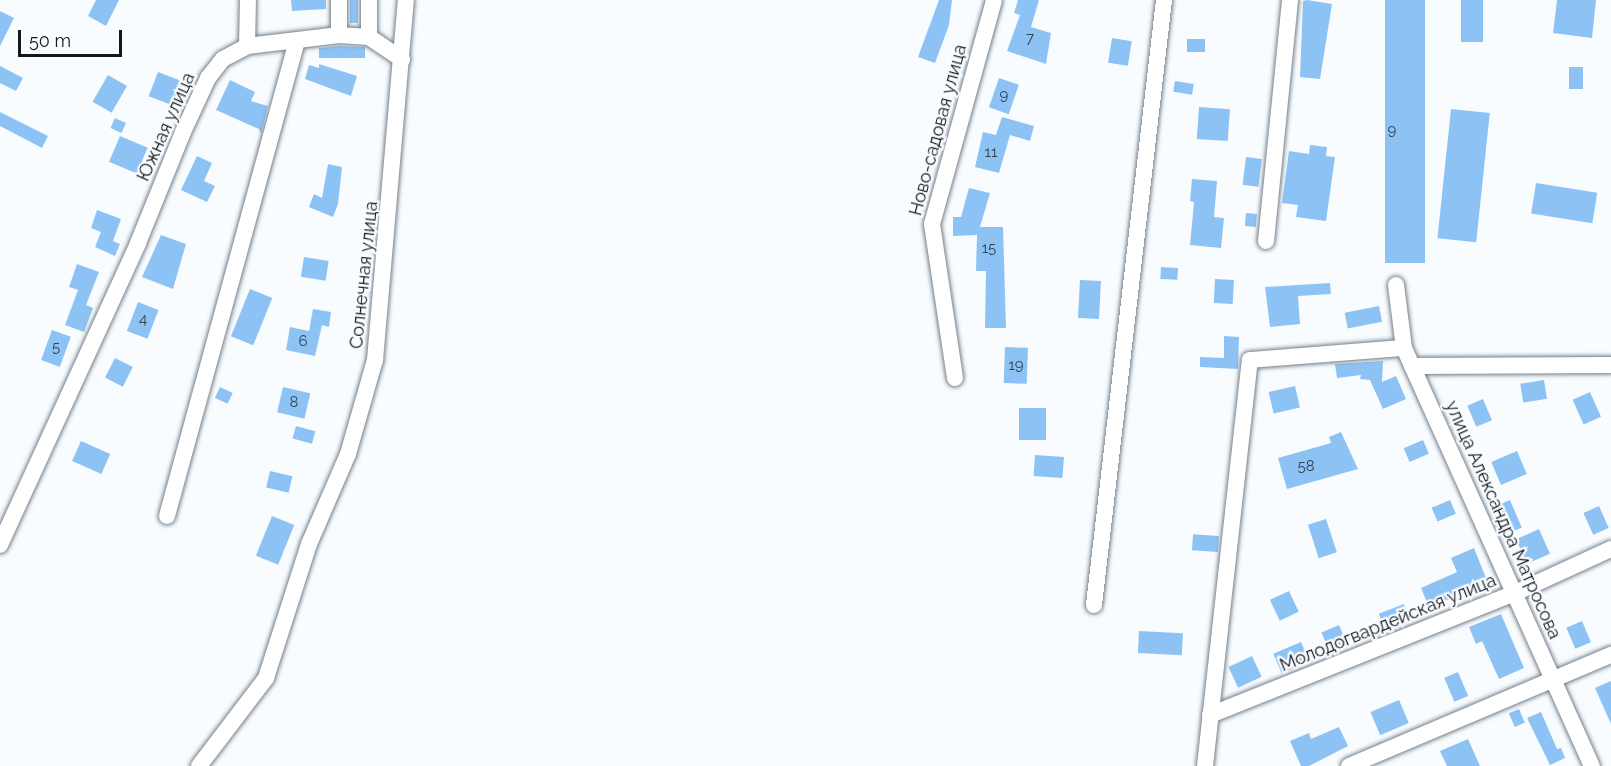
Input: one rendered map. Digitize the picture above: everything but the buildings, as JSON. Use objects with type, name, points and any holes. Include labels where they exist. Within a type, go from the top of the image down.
[{"type":"street","points":[[247,46],[248,0]]},
{"type":"street","points":[[339,0],[339,35]]},
{"type":"street","points":[[369,0],[369,37]]},
{"type":"street","name":"Солнечная улица","points":[[199,766],[267,678],[309,543],[348,454],[375,360],[406,0]]},
{"type":"street","name":"Ново-садовая улица","points":[[955,378],[932,224],[994,0]]},
{"type":"street","points":[[1094,605],[1164,0]]},
{"type":"street","points":[[1266,241],[1290,0]]},
{"type":"street","name":"Южная улица","points":[[0,545],[208,78],[223,59],[247,46],[339,35],[369,37],[402,59]]},
{"type":"street","points":[[167,516],[297,41]]},
{"type":"street","name":"улица Александра Матросова","points":[[1396,285],[1404,348],[1592,766]]},
{"type":"street","points":[[1204,766],[1250,360],[1404,348]]},
{"type":"street","points":[[1412,366],[1611,365]]},
{"type":"street","name":"Молодогвардейская улица","points":[[1210,715],[1513,594],[1611,549]]},
{"type":"street","points":[[1349,766],[1611,655]]}]
